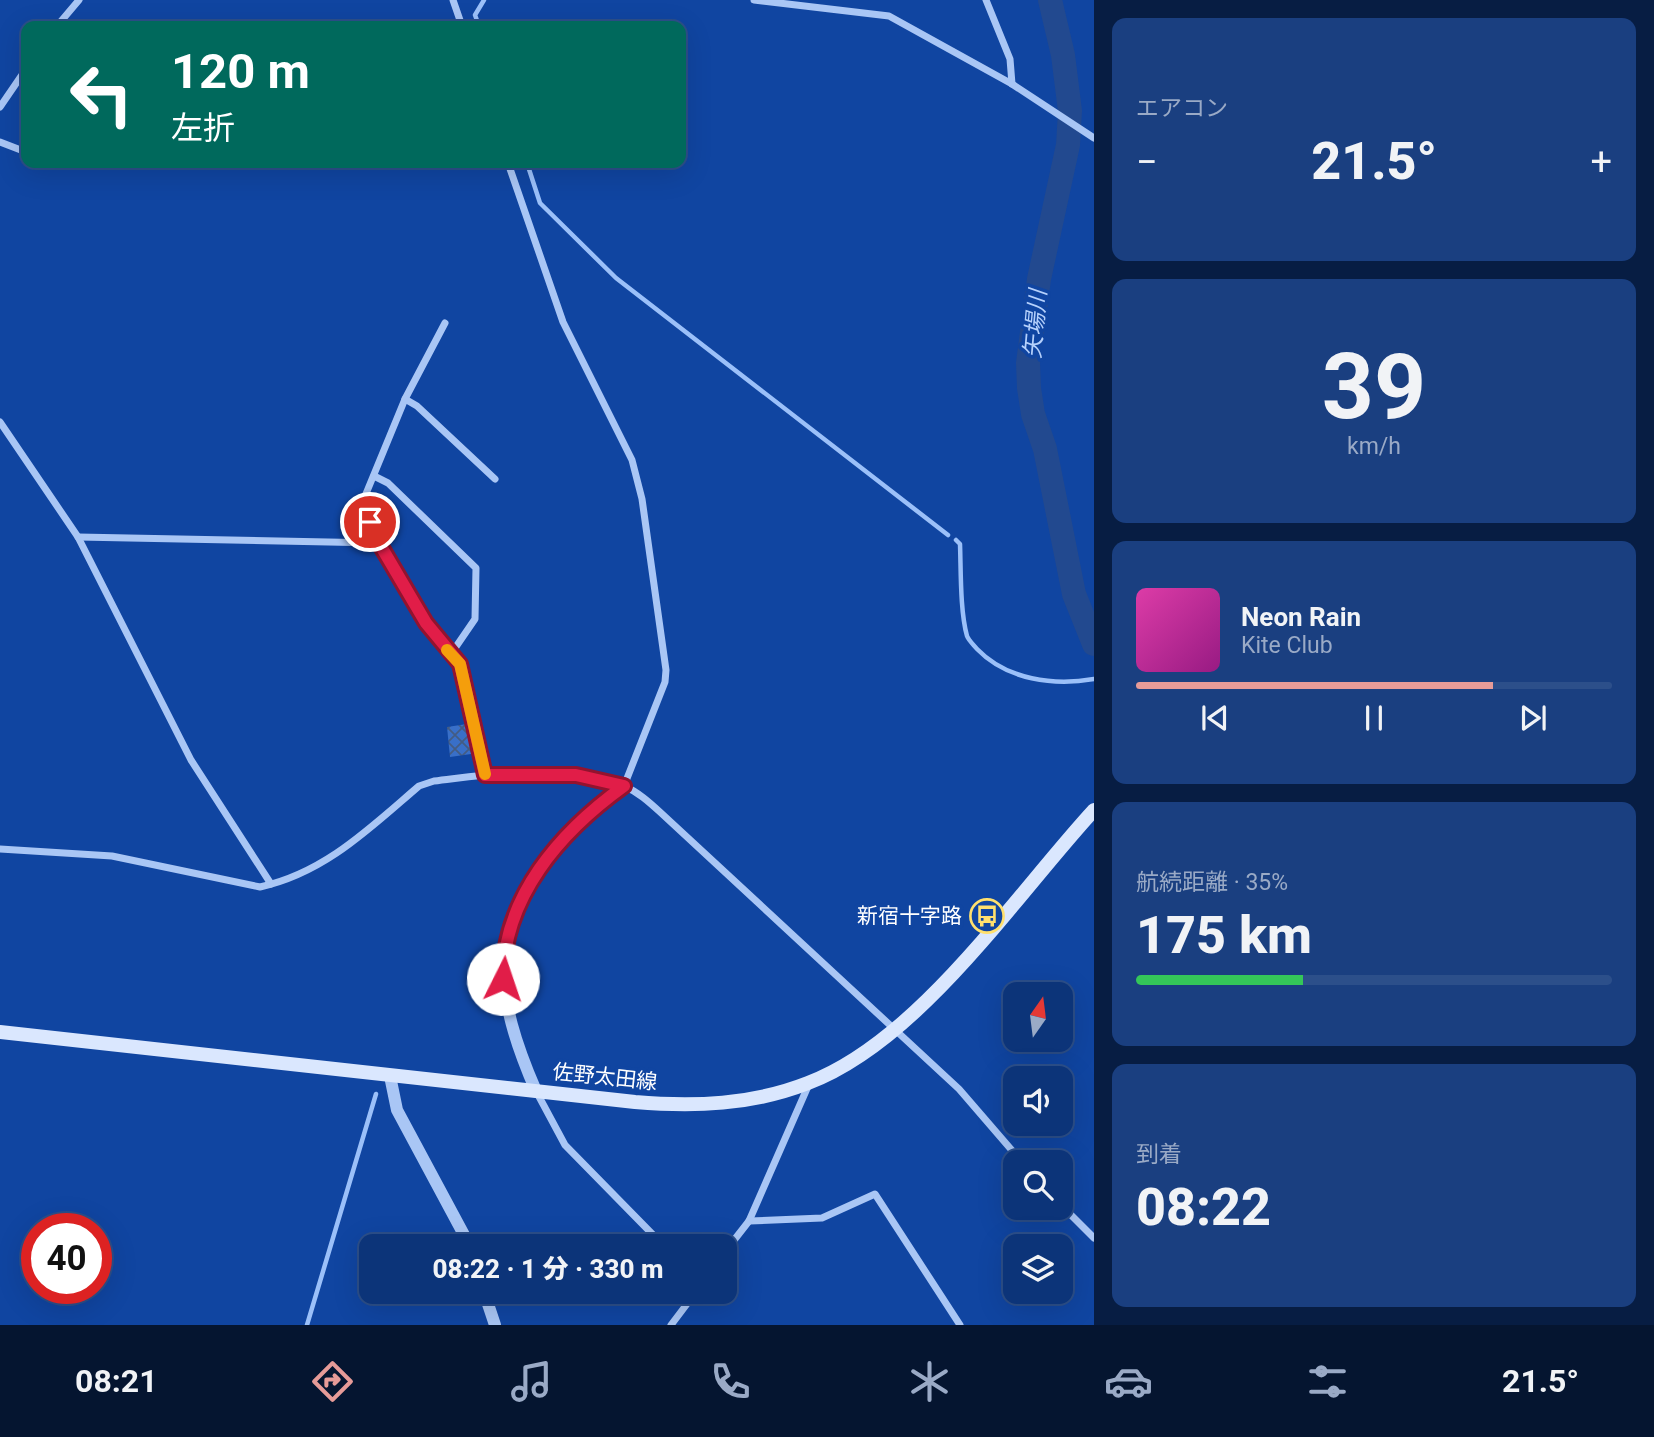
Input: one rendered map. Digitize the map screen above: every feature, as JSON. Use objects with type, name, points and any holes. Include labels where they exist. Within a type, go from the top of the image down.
[{"type":"main road","name":"佐野太田線","points":[[0,1032],[279,1060],[390,1076],[536,1091],[692,1105],[740,1102],[809,1083],[854,1059],[896,1030],[937,989],[1094,810]]},
{"type":"street","points":[[61,21],[79,0]]},
{"type":"street","points":[[453,0],[460,21]]},
{"type":"street","points":[[754,0],[783,6],[858,10],[889,16],[1012,84],[1090,136]]},
{"type":"street","points":[[986,0],[1010,60],[1012,84]]},
{"type":"street","points":[[0,107],[21,76]]},
{"type":"street","points":[[0,142],[21,150]]},
{"type":"street","points":[[510,168],[563,322],[625,443],[642,499],[666,670],[665,681],[624,786],[585,818],[534,876],[511,920],[503,965],[505,997],[524,1065],[565,1145],[652,1234]]},
{"type":"street","points":[[445,323],[405,399],[363,501],[379,543],[426,623],[460,664],[485,775]]},
{"type":"street","points":[[405,399],[417,406],[495,479]]},
{"type":"street","points":[[0,422],[78,537],[191,760],[271,884]]},
{"type":"street","points":[[374,476],[388,483],[476,568],[475,619],[451,654]]},
{"type":"street","points":[[78,537],[379,543]]},
{"type":"street","points":[[0,849],[112,856],[260,887],[335,856],[419,786],[485,775],[576,775],[624,786],[660,812],[959,1089],[1012,1150]]},
{"type":"street","points":[[390,1076],[397,1110],[464,1234]]},
{"type":"street","points":[[737,1236],[749,1221],[809,1083]]},
{"type":"street","points":[[749,1221],[822,1218],[875,1194],[960,1325]]},
{"type":"street","points":[[1073,1217],[1094,1238]]},
{"type":"street","points":[[488,1304],[495,1325]]},
{"type":"street","points":[[671,1325],[687,1304]]},
{"type":"building","points":[[467,724],[471,754],[450,757],[447,727]]},
{"type":"waterway","points":[[477,21],[475,15],[484,0]]},
{"type":"waterway","name":"矢場川","points":[[1050,0],[1063,55],[1070,111],[1068,145],[1039,279],[1028,363],[1029,388],[1033,414],[1045,449],[1074,594],[1094,644]]},
{"type":"waterway","points":[[529,168],[540,203],[616,278],[948,535]]},
{"type":"waterway","points":[[956,540],[960,544],[965,626],[968,638],[977,649],[1002,668],[1032,678],[1063,682],[1094,679]]},
{"type":"waterway","points":[[307,1325],[376,1094]]},
{"type":"slow traffic","points":[[447,650],[460,664],[485,774]]},
{"type":"place","name":"新宿十字路","points":[[987,916]]},
{"type":"route","points":[[370,522],[379,543],[426,623],[460,664],[485,775],[576,775],[624,786],[585,818],[534,876],[511,920],[503,979]]}]
